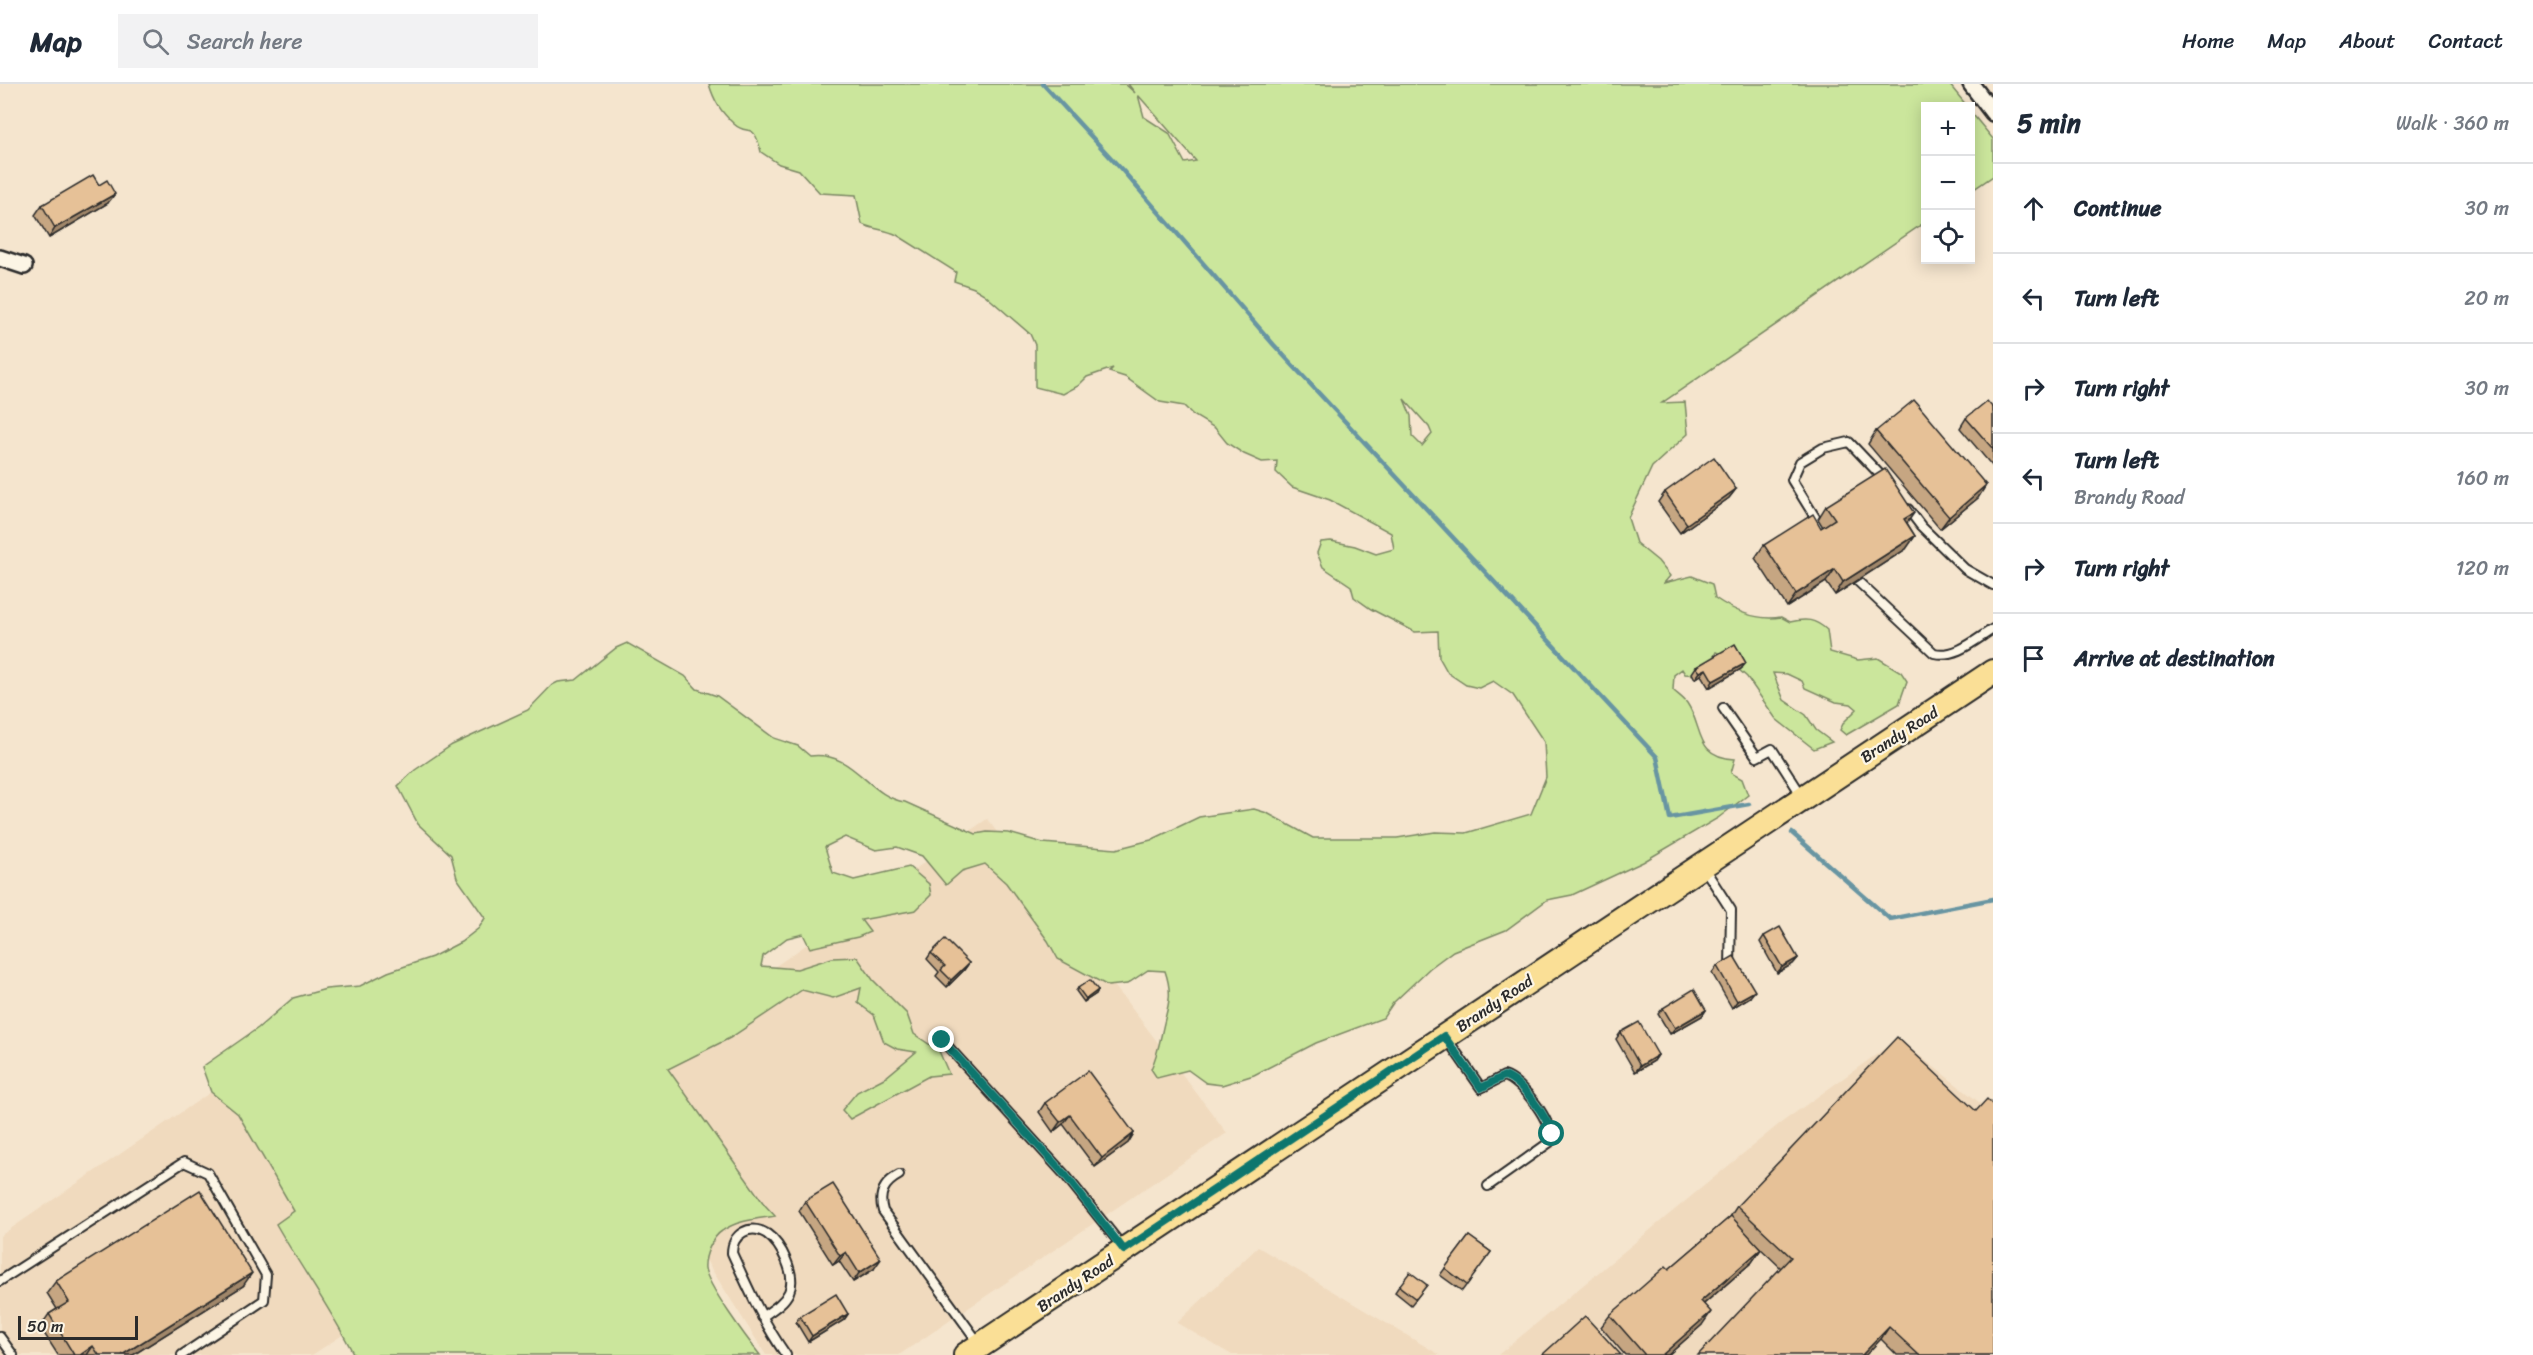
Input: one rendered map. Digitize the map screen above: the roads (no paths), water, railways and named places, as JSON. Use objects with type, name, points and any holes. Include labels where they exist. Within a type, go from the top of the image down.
[{"type":"main road","name":"Brandy Road","points":[[974,1350],[1993,672]]},
{"type":"street","points":[[1971,84],[1993,113]]},
{"type":"street","points":[[0,258],[24,266]]},
{"type":"lane","points":[[1833,547],[1792,480],[1800,462],[1823,448],[1849,442],[1875,467],[1895,492]]},
{"type":"lane","points":[[1902,501],[1921,526],[1965,569],[1993,585]]},
{"type":"lane","points":[[1844,565],[1858,583],[1934,653],[1950,654],[1993,629]]},
{"type":"lane","points":[[1723,708],[1757,757],[1772,749],[1803,798]]},
{"type":"lane","points":[[1702,864],[1731,910],[1731,978]]},
{"type":"lane","points":[[1444,1036],[1481,1088],[1504,1076],[1517,1082],[1549,1125],[1552,1134],[1550,1142],[1488,1186]]},
{"type":"lane","points":[[942,1040],[1066,1176],[1124,1250]]},
{"type":"lane","points":[[0,1281],[184,1162],[208,1173],[266,1275],[264,1300],[182,1355]]},
{"type":"lane","points":[[899,1175],[884,1187],[880,1196],[883,1211],[974,1350]]},
{"type":"lane","points":[[762,1317],[784,1300],[792,1283],[791,1273],[769,1235],[760,1230],[750,1230],[736,1237],[732,1245],[732,1253],[762,1317],[786,1355]]},
{"type":"lane","points":[[0,1337],[13,1355]]},
{"type":"waterway","points":[[1043,84],[1123,171],[1274,345],[1657,757],[1670,818],[1749,804]]},
{"type":"waterway","points":[[1792,833],[1890,919],[1993,899]]}]
